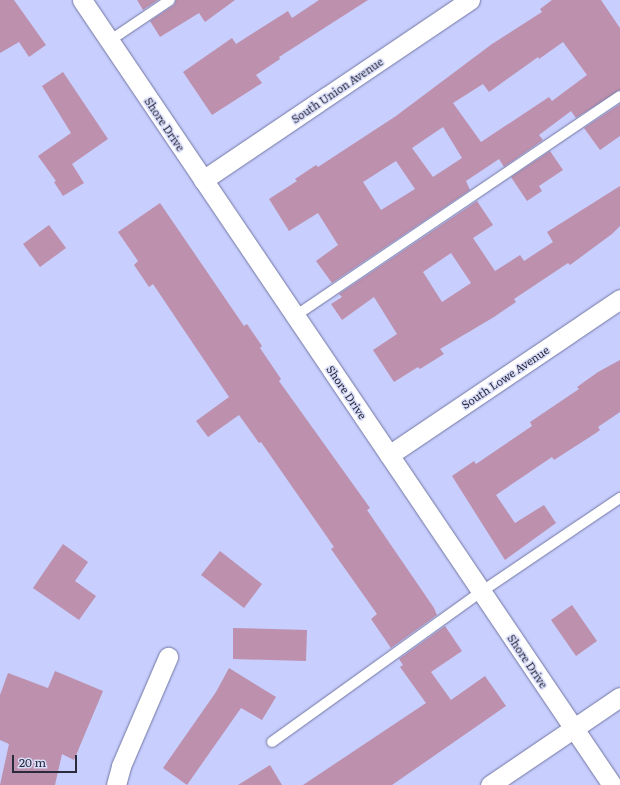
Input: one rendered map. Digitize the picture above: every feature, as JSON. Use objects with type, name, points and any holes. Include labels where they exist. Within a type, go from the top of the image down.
[{"type":"street","name":"Shore Drive","points":[[82,0],[612,785]]},
{"type":"street","name":"South Union Avenue","points":[[203,180],[470,0]]},
{"type":"street","name":"South Lowe Avenue","points":[[389,455],[620,299]]},
{"type":"street","points":[[116,785],[121,766],[168,657]]},
{"type":"street","points":[[490,785],[620,697]]},
{"type":"lane","points":[[109,41],[170,0]]},
{"type":"lane","points":[[295,316],[620,96]]},
{"type":"lane","points":[[272,742],[481,592],[620,498]]},
{"type":"building","points":[[0,0],[14,0],[46,45],[29,57],[19,42],[0,53]]},
{"type":"building","points":[[137,0],[158,0],[143,10]]},
{"type":"building","points":[[176,0],[235,0],[205,22],[199,13],[160,37],[150,21],[174,5]]},
{"type":"building","points":[[319,0],[368,0],[279,57],[280,59],[256,75],[262,83],[212,115],[183,72],[232,38],[236,44],[288,11],[292,18]]},
{"type":"building","points":[[552,0],[601,0],[620,28],[620,90],[576,118],[571,111],[539,135],[543,140],[504,167],[499,159],[466,181],[470,190],[332,283],[316,261],[338,245],[318,213],[289,231],[269,199],[297,181],[295,179],[316,165],[318,167],[396,116],[492,44],[542,12],[540,9]],"holes":[[[563,42],[587,75],[552,101],[549,97],[481,142],[453,103],[483,84],[489,92],[538,57],[539,59]],[[443,127],[462,158],[433,177],[412,148]],[[396,161],[415,189],[381,210],[363,182]]]},
{"type":"building","points":[[63,72],[108,139],[72,164],[84,183],[63,196],[54,182],[56,181],[38,156],[71,133],[42,86]]},
{"type":"building","points":[[620,104],[620,136],[600,150],[584,128]]},
{"type":"building","points":[[550,151],[563,170],[539,186],[542,191],[527,201],[511,177]]},
{"type":"building","points":[[620,186],[620,226],[612,234],[570,265],[568,263],[514,299],[516,302],[494,317],[440,349],[444,354],[420,369],[418,367],[394,382],[373,350],[397,334],[374,297],[342,320],[331,304],[342,297],[339,294],[477,201],[493,225],[473,238],[495,271],[520,255],[524,261],[553,242],[547,232]],"holes":[[[451,253],[471,283],[442,302],[423,272]]]},
{"type":"building","points":[[160,203],[244,326],[247,324],[262,346],[260,348],[281,379],[279,381],[370,508],[367,510],[434,608],[437,615],[391,648],[371,619],[377,614],[331,549],[334,547],[261,442],[259,443],[239,415],[208,437],[196,421],[229,397],[153,284],[149,287],[134,265],[138,261],[118,232]]},
{"type":"building","points":[[49,225],[66,248],[40,267],[23,244]]},
{"type":"building","points":[[620,360],[620,412],[598,427],[600,430],[596,433],[554,460],[552,457],[496,495],[515,523],[544,505],[556,523],[505,560],[452,476],[474,461],[476,464],[532,426],[530,422],[579,389],[577,387],[598,372]]},
{"type":"building","points":[[63,544],[88,562],[75,581],[96,596],[79,620],[33,588]]},
{"type":"building","points":[[220,551],[262,584],[244,608],[201,575]]},
{"type":"building","points":[[572,605],[597,641],[576,656],[551,620]]},
{"type":"building","points":[[445,626],[462,651],[431,672],[451,700],[485,676],[506,706],[392,785],[303,785],[426,703],[400,667],[403,665],[399,659]]},
{"type":"building","points":[[233,628],[307,630],[306,661],[233,659]]},
{"type":"building","points":[[229,668],[276,697],[262,720],[241,708],[187,785],[163,768],[216,692]]},
{"type":"building","points":[[55,671],[103,691],[74,760],[62,754],[55,785],[0,785],[9,744],[0,740],[0,695],[8,673],[48,688]]},
{"type":"building","points":[[270,765],[282,785],[238,785]]}]
